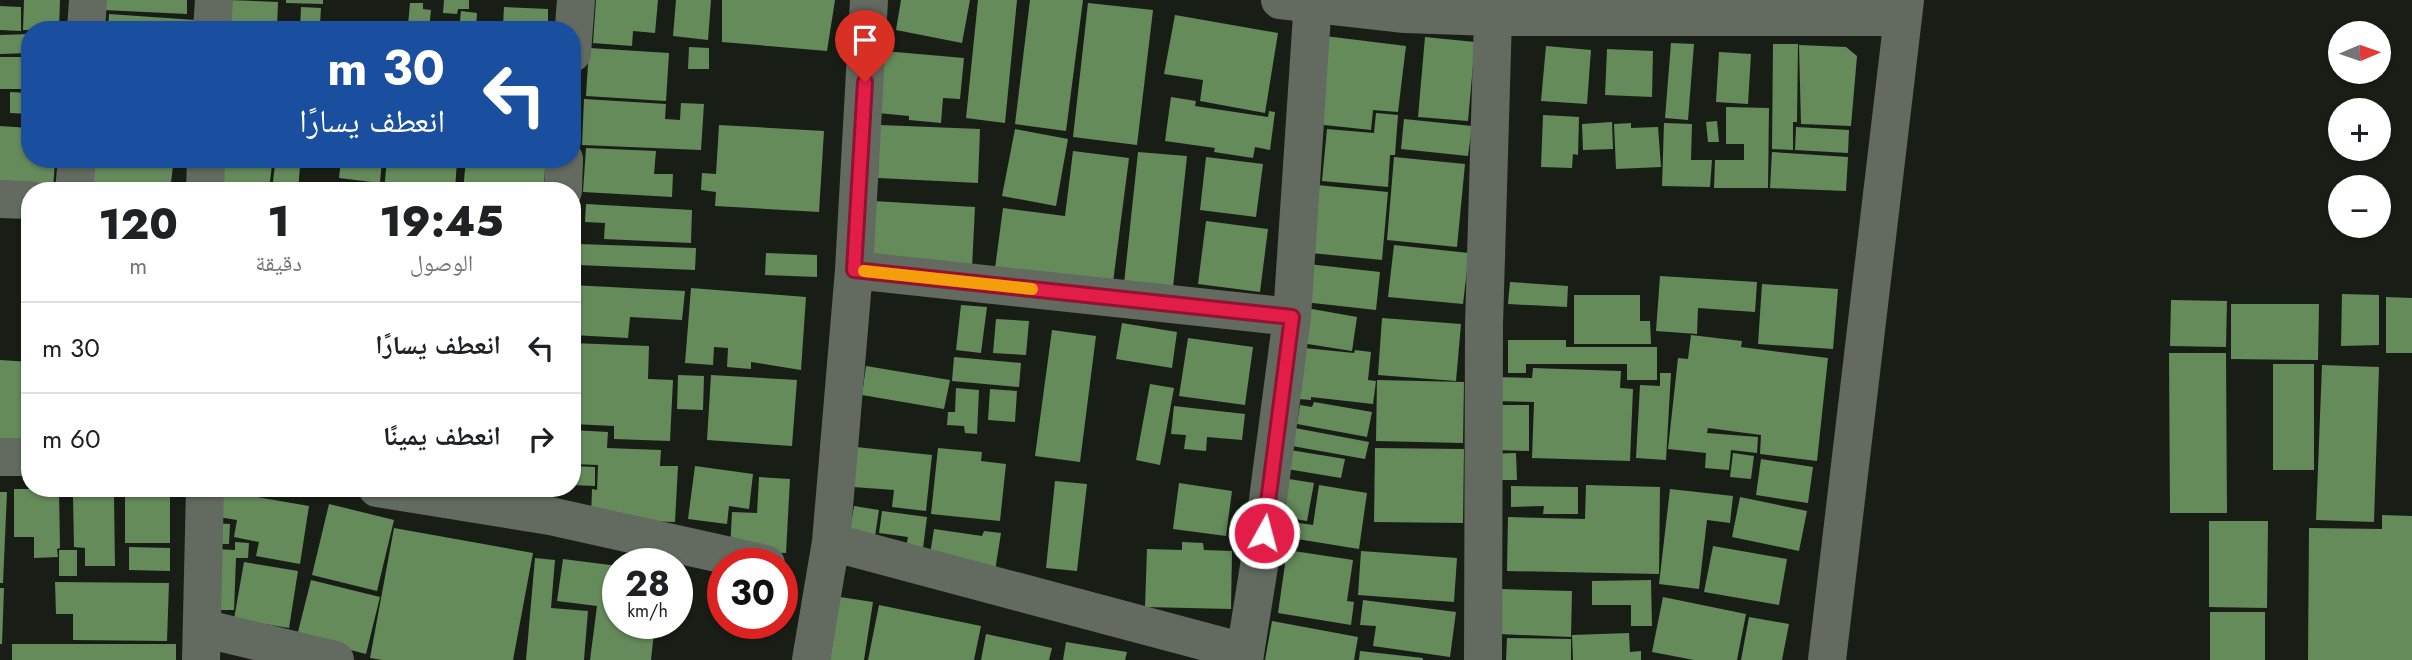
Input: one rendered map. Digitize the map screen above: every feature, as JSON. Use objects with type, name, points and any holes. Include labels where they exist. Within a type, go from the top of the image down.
[{"type":"street","points":[[87,21],[88,0]]},
{"type":"street","points":[[213,21],[214,0]]},
{"type":"street","points":[[574,21],[576,0]]},
{"type":"street","points":[[811,660],[827,560],[854,270],[869,0]]},
{"type":"street","points":[[798,565],[827,560],[1244,656],[1261,560],[1292,317],[1302,2],[1405,14],[1493,17],[1904,8],[1828,660]]},
{"type":"street","points":[[1483,660],[1484,326],[1493,17]]},
{"type":"street","points":[[0,199],[21,200]]},
{"type":"street","points":[[854,270],[1292,317]]},
{"type":"street","points":[[0,457],[21,457]]},
{"type":"street","points":[[205,497],[202,644],[335,660]]},
{"type":"street","points":[[488,497],[550,502],[707,549]]},
{"type":"building","points":[[24,0],[60,0],[59,21],[23,21]]},
{"type":"building","points":[[103,0],[187,0],[187,14],[103,10]]},
{"type":"building","points":[[228,0],[278,2],[277,21],[227,21]]},
{"type":"building","points":[[286,0],[323,0],[323,4],[286,3]]},
{"type":"building","points":[[444,0],[469,0],[469,9],[458,9],[457,14],[443,13]]},
{"type":"building","points":[[596,0],[658,0],[655,33],[633,31],[632,46],[593,43]]},
{"type":"building","points":[[676,0],[711,0],[708,40],[673,36]]},
{"type":"building","points":[[722,0],[835,0],[827,51],[722,42]]},
{"type":"building","points":[[901,0],[970,0],[962,43],[896,30]]},
{"type":"building","points":[[978,0],[1017,0],[1005,123],[966,118]]},
{"type":"building","points":[[1030,0],[1083,0],[1066,131],[1015,124]]},
{"type":"building","points":[[410,3],[423,3],[423,9],[431,10],[430,21],[408,21]]},
{"type":"building","points":[[1088,3],[1153,10],[1137,145],[1073,137]]},
{"type":"building","points":[[0,6],[21,7],[21,31],[0,30]]},
{"type":"building","points":[[301,7],[321,8],[320,21],[300,21]]},
{"type":"building","points":[[504,7],[548,9],[548,21],[503,21]]},
{"type":"building","points":[[461,11],[477,13],[477,21],[460,21]]},
{"type":"building","points":[[109,14],[195,20],[195,21],[109,21]]},
{"type":"building","points":[[1175,15],[1278,33],[1265,113],[1200,101],[1203,80],[1164,74]]},
{"type":"building","points":[[21,34],[21,53],[0,54],[0,35]]},
{"type":"building","points":[[1325,36],[1406,46],[1398,112],[1373,110],[1371,130],[1315,124]]},
{"type":"building","points":[[1425,37],[1475,42],[1468,121],[1418,117]]},
{"type":"building","points":[[1671,43],[1694,44],[1688,120],[1665,118]]},
{"type":"building","points":[[1773,44],[1798,44],[1797,122],[1793,122],[1793,150],[1772,149]]},
{"type":"building","points":[[1799,45],[1846,47],[1857,56],[1851,126],[1801,124]]},
{"type":"building","points":[[1546,46],[1591,50],[1587,104],[1541,101]]},
{"type":"building","points":[[689,47],[709,48],[709,69],[688,69]]},
{"type":"building","points":[[589,48],[669,53],[666,101],[586,96]]},
{"type":"building","points":[[1607,49],[1653,51],[1652,97],[1605,95]]},
{"type":"building","points":[[884,51],[964,58],[960,99],[943,98],[941,123],[878,113]]},
{"type":"building","points":[[1719,52],[1751,54],[1748,104],[1716,102]]},
{"type":"building","points":[[0,57],[21,57],[21,89],[0,89]]},
{"type":"building","points":[[10,92],[21,93],[21,114],[10,113]]},
{"type":"building","points":[[1171,97],[1196,101],[1195,106],[1268,117],[1269,111],[1275,112],[1270,150],[1255,147],[1253,158],[1214,152],[1215,148],[1165,141]]},
{"type":"building","points":[[584,99],[666,104],[665,119],[680,120],[681,103],[704,104],[701,150],[582,145]]},
{"type":"building","points":[[1726,107],[1769,108],[1768,188],[1714,188],[1715,160],[1744,160],[1744,144],[1726,144]]},
{"type":"building","points":[[1376,113],[1398,115],[1395,155],[1390,155],[1388,187],[1322,181],[1327,129],[1374,133]]},
{"type":"building","points":[[1543,115],[1579,117],[1578,155],[1573,154],[1572,168],[1541,167]]},
{"type":"building","points":[[1404,119],[1472,126],[1468,156],[1401,149]]},
{"type":"building","points":[[1717,121],[1719,142],[1708,142],[1706,122]]},
{"type":"building","points":[[1612,122],[1613,149],[1583,150],[1582,124]]},
{"type":"building","points":[[1631,123],[1631,128],[1658,127],[1661,167],[1616,169],[1614,124]]},
{"type":"building","points":[[1664,123],[1692,124],[1691,160],[1712,160],[1710,187],[1662,186]]},
{"type":"building","points":[[719,125],[824,131],[819,212],[715,206],[716,192],[701,190],[702,173],[716,174]]},
{"type":"building","points":[[880,125],[980,129],[978,183],[878,178]]},
{"type":"building","points":[[0,126],[21,127],[21,168],[54,168],[54,182],[21,182],[21,191],[0,191]]},
{"type":"building","points":[[1796,127],[1849,130],[1848,153],[1795,150]]},
{"type":"building","points":[[1015,129],[1068,139],[1056,206],[1002,196]]},
{"type":"building","points":[[586,148],[656,151],[654,174],[673,174],[672,197],[583,192]]},
{"type":"building","points":[[1073,151],[1129,158],[1112,290],[994,276],[1003,208],[1065,216]]},
{"type":"building","points":[[1138,152],[1187,156],[1172,297],[1123,293]]},
{"type":"building","points":[[1772,152],[1848,157],[1846,191],[1770,188]]},
{"type":"building","points":[[1206,157],[1263,164],[1256,217],[1200,210]]},
{"type":"building","points":[[1394,157],[1465,164],[1457,247],[1387,240]]},
{"type":"building","points":[[93,168],[173,168],[171,182],[92,182]]},
{"type":"building","points":[[218,168],[272,168],[270,182],[216,182]]},
{"type":"building","points":[[275,168],[300,168],[299,182],[273,182]]},
{"type":"building","points":[[340,168],[381,168],[380,182],[339,178]]},
{"type":"building","points":[[386,168],[456,168],[456,182],[385,182]]},
{"type":"building","points":[[465,168],[545,168],[544,182],[464,182]]},
{"type":"building","points":[[1317,185],[1388,192],[1382,260],[1311,253]]},
{"type":"building","points":[[873,201],[975,207],[972,268],[870,263]]},
{"type":"building","points":[[586,204],[692,210],[691,243],[604,239],[605,223],[585,222]]},
{"type":"building","points":[[1206,221],[1268,229],[1260,292],[1198,284]]},
{"type":"building","points":[[581,244],[696,248],[695,270],[581,265]]},
{"type":"building","points":[[1394,245],[1469,253],[1463,304],[1388,297]]},
{"type":"building","points":[[766,253],[817,255],[817,277],[765,275]]},
{"type":"building","points":[[1308,264],[1380,272],[1376,310],[1304,302]]},
{"type":"building","points":[[1660,276],[1757,282],[1755,312],[1698,308],[1697,334],[1656,331]]},
{"type":"building","points":[[1510,282],[1568,286],[1567,307],[1508,304]]},
{"type":"building","points":[[1762,284],[1838,289],[1833,349],[1758,344]]},
{"type":"building","points":[[581,285],[685,291],[682,320],[630,317],[628,338],[581,335]]},
{"type":"building","points":[[691,288],[806,297],[801,370],[751,362],[751,369],[727,367],[728,348],[714,347],[713,365],[685,363]]},
{"type":"building","points":[[2342,294],[2379,295],[2379,345],[2341,346]]},
{"type":"building","points":[[1574,295],[1640,295],[1640,321],[1650,321],[1651,344],[1574,344]]},
{"type":"building","points":[[2386,297],[2412,298],[2412,353],[2386,353]]},
{"type":"building","points":[[2171,300],[2227,301],[2226,347],[2170,346]]},
{"type":"building","points":[[2231,304],[2319,304],[2318,360],[2231,359]]},
{"type":"building","points":[[961,305],[987,307],[981,353],[956,350]]},
{"type":"building","points":[[1301,307],[1357,317],[1352,351],[1295,342]]},
{"type":"building","points":[[1382,318],[1461,324],[1456,381],[1378,375]]},
{"type":"building","points":[[996,319],[1029,321],[1026,355],[993,353]]},
{"type":"building","points":[[1122,323],[1177,332],[1172,368],[1116,359]]},
{"type":"building","points":[[1052,330],[1096,336],[1080,462],[1035,456]]},
{"type":"building","points":[[1691,335],[1742,341],[1741,347],[1828,358],[1817,461],[1760,454],[1761,435],[1708,428],[1707,433],[1758,437],[1757,453],[1731,450],[1729,470],[1705,468],[1706,453],[1668,449],[1678,358],[1688,359]]},
{"type":"building","points":[[1188,338],[1253,347],[1245,405],[1179,396]]},
{"type":"building","points":[[1508,340],[1566,340],[1566,347],[1657,347],[1657,380],[1627,380],[1627,364],[1526,364],[1526,373],[1508,373]]},
{"type":"building","points":[[581,343],[649,346],[648,379],[673,380],[670,441],[614,439],[614,426],[581,424]]},
{"type":"building","points":[[1305,348],[1371,352],[1368,380],[1376,381],[1373,404],[1311,397],[1311,400],[1299,399]]},
{"type":"building","points":[[2169,353],[2226,353],[2227,513],[2170,513]]},
{"type":"building","points":[[954,357],[1021,363],[1019,387],[952,381]]},
{"type":"building","points":[[0,360],[21,361],[21,452],[0,451]]},
{"type":"building","points":[[2273,364],[2314,364],[2314,470],[2273,470]]},
{"type":"building","points":[[2322,365],[2379,367],[2374,522],[2316,520]]},
{"type":"building","points":[[866,366],[950,380],[944,409],[862,395]]},
{"type":"building","points":[[1533,368],[1621,371],[1620,388],[1633,389],[1630,461],[1532,458],[1534,402],[1494,401],[1494,377],[1532,378]]},
{"type":"building","points":[[1660,373],[1671,373],[1666,460],[1636,458],[1640,385],[1660,386]]},
{"type":"building","points":[[678,375],[704,376],[703,410],[677,409]]},
{"type":"building","points":[[711,375],[797,380],[792,446],[707,440]]},
{"type":"building","points":[[1377,380],[1464,382],[1463,443],[1376,441]]},
{"type":"building","points":[[1150,384],[1174,388],[1160,465],[1136,460]]},
{"type":"building","points":[[956,388],[979,390],[977,434],[965,433],[964,426],[947,425],[948,412],[955,412]]},
{"type":"building","points":[[990,389],[1017,391],[1015,422],[988,420]]},
{"type":"building","points":[[1314,402],[1372,412],[1367,437],[1297,424],[1300,405],[1312,407]]},
{"type":"building","points":[[1495,405],[1529,405],[1529,451],[1495,450]]},
{"type":"building","points":[[1174,406],[1245,414],[1242,440],[1207,437],[1206,451],[1184,449],[1186,435],[1171,434]]},
{"type":"building","points":[[1295,428],[1369,442],[1365,459],[1292,446]]},
{"type":"building","points":[[581,430],[608,432],[607,448],[661,450],[660,466],[678,466],[675,522],[591,519],[592,489],[597,490],[598,465],[581,464]]},
{"type":"building","points":[[856,447],[932,455],[926,511],[892,507],[894,490],[853,487]]},
{"type":"building","points":[[938,448],[982,452],[981,461],[1006,464],[1000,521],[931,514]]},
{"type":"building","points":[[1375,448],[1464,449],[1463,523],[1374,522]]},
{"type":"building","points":[[1284,449],[1345,459],[1341,478],[1281,468]]},
{"type":"building","points":[[1516,453],[1517,480],[1489,480],[1488,454]]},
{"type":"building","points":[[1733,453],[1754,456],[1751,479],[1730,477]]},
{"type":"building","points":[[1761,459],[1813,467],[1808,503],[1756,495]]},
{"type":"building","points":[[581,466],[595,467],[595,486],[581,485]]},
{"type":"building","points":[[695,466],[753,474],[749,509],[729,506],[727,524],[688,519]]},
{"type":"building","points":[[759,477],[790,479],[786,548],[730,548],[732,512],[757,513]]},
{"type":"building","points":[[1289,479],[1314,483],[1307,521],[1283,517]]},
{"type":"building","points":[[1055,481],[1087,484],[1077,571],[1046,568]]},
{"type":"building","points":[[1179,483],[1232,491],[1226,536],[1173,529]]},
{"type":"building","points":[[1319,485],[1367,493],[1359,549],[1297,539],[1299,523],[1313,525]]},
{"type":"building","points":[[1586,485],[1660,487],[1659,574],[1507,571],[1508,517],[1585,519]]},
{"type":"building","points":[[1511,486],[1578,487],[1578,514],[1543,514],[1544,506],[1511,507]]},
{"type":"building","points":[[14,489],[21,489],[21,497],[59,497],[58,557],[34,558],[34,537],[14,537]]},
{"type":"building","points":[[1670,489],[1733,496],[1730,523],[1707,520],[1699,589],[1659,584]]},
{"type":"building","points":[[0,492],[7,492],[3,583],[0,583]]},
{"type":"building","points":[[73,497],[114,497],[115,566],[85,566],[85,548],[74,547]]},
{"type":"building","points":[[125,497],[170,497],[170,543],[125,543]]},
{"type":"building","points":[[215,497],[257,497],[309,506],[300,564],[256,556],[259,542],[234,537],[237,520],[212,516]]},
{"type":"building","points":[[1740,497],[1807,511],[1799,551],[1732,537]]},
{"type":"building","points":[[329,504],[394,520],[377,591],[312,575]]},
{"type":"building","points":[[854,506],[879,510],[875,536],[846,554]]},
{"type":"building","points":[[882,511],[927,517],[922,556],[905,553],[908,537],[879,533]]},
{"type":"building","points":[[2382,515],[2412,516],[2412,660],[2308,660],[2309,528],[2382,529]]},
{"type":"building","points":[[2209,521],[2268,521],[2267,608],[2209,607]]},
{"type":"building","points":[[208,523],[230,524],[229,544],[208,544]]},
{"type":"building","points":[[394,528],[533,553],[513,660],[370,658]]},
{"type":"building","points":[[934,529],[982,536],[984,531],[1001,533],[991,596],[925,586]]},
{"type":"building","points":[[235,542],[249,543],[248,558],[236,558],[234,610],[213,610],[215,549],[235,550]]},
{"type":"building","points":[[1182,542],[1203,543],[1204,550],[1232,551],[1231,609],[1145,607],[1147,549],[1182,550]]},
{"type":"building","points":[[1713,546],[1787,559],[1779,605],[1704,592]]},
{"type":"building","points":[[129,547],[170,548],[170,571],[129,570]]},
{"type":"building","points":[[59,550],[77,550],[77,576],[59,576]]},
{"type":"building","points":[[1287,550],[1353,560],[1347,601],[1354,602],[1351,625],[1278,613]]},
{"type":"building","points":[[1361,551],[1457,558],[1454,602],[1358,595]]},
{"type":"building","points":[[535,558],[555,560],[551,608],[588,611],[584,660],[526,660]]},
{"type":"building","points":[[563,559],[602,564],[602,639],[653,639],[651,660],[590,660],[597,606],[557,601]]},
{"type":"building","points":[[244,562],[298,571],[289,628],[234,619]]},
{"type":"building","points":[[311,580],[380,597],[366,654],[297,636]]},
{"type":"building","points":[[1651,580],[1652,626],[1631,626],[1631,605],[1592,605],[1592,581]]},
{"type":"building","points":[[55,582],[169,583],[167,641],[73,640],[73,614],[56,614]]},
{"type":"building","points":[[0,588],[4,588],[2,644],[0,644]]},
{"type":"building","points":[[1500,589],[1572,591],[1571,637],[1499,634]]},
{"type":"building","points":[[840,597],[873,602],[864,660],[830,660]]},
{"type":"building","points":[[1663,597],[1746,614],[1737,660],[1694,660],[1652,652]]},
{"type":"building","points":[[1363,600],[1456,612],[1450,657],[1373,646],[1376,626],[1360,625]]},
{"type":"building","points":[[879,605],[981,626],[974,660],[868,660]]},
{"type":"building","points":[[2210,612],[2265,612],[2265,660],[2210,660]]},
{"type":"building","points":[[1749,617],[1789,624],[1782,660],[1741,660]]},
{"type":"building","points":[[1272,621],[1358,637],[1354,660],[1265,660]]},
{"type":"building","points":[[1629,633],[1630,652],[1641,651],[1641,660],[1573,660],[1572,635]]},
{"type":"building","points":[[986,634],[1052,648],[1049,660],[981,660]]},
{"type":"building","points":[[1507,638],[1571,639],[1571,660],[1506,660]]},
{"type":"building","points":[[1066,642],[1127,652],[1125,660],[1063,660]]},
{"type":"building","points":[[12,644],[176,644],[176,660],[12,660]]},
{"type":"building","points":[[1360,651],[1423,658],[1423,660],[1359,660]]},
{"type":"slow traffic","points":[[864,271],[1032,289]]},
{"type":"route","points":[[865,82],[854,270],[1292,317],[1264,533]]}]
